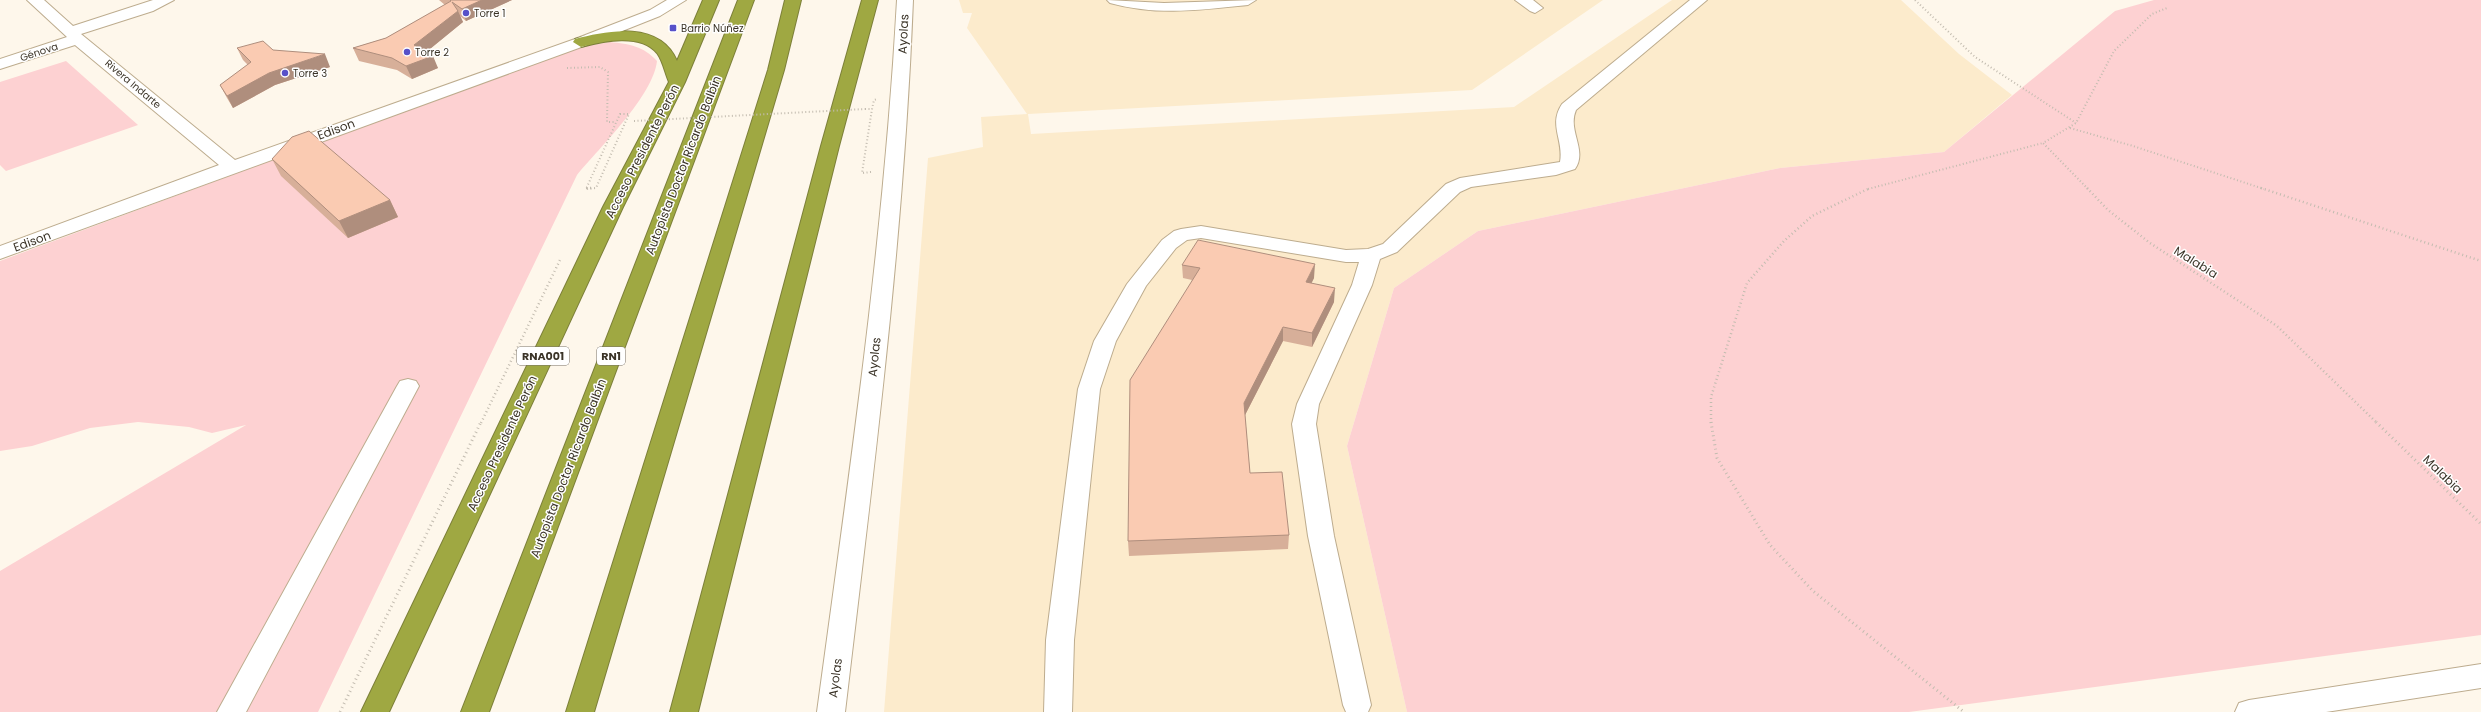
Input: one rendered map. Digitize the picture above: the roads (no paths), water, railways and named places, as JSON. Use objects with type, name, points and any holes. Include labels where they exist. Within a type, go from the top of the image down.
[{"type":"highway","name":"Acceso Presidente Perón","points":[[375,712],[613,207],[677,82],[711,0]]},
{"type":"highway","name":"Autopista Doctor Ricardo Balbín","points":[[475,712],[746,0]]},
{"type":"highway","points":[[580,712],[773,78],[793,0]]},
{"type":"highway","points":[[684,712],[830,146],[870,0]]},
{"type":"highway","points":[[581,42],[604,36],[646,40],[664,51],[677,82]]},
{"type":"street","name":"Rivera Indarte","points":[[35,0],[74,35],[232,167]]},
{"type":"street","name":"Génova","points":[[0,64],[166,0]]},
{"type":"street","name":"Ayolas","points":[[831,712],[864,453],[890,210],[900,107],[905,0]]},
{"type":"street","points":[[1115,0],[1131,5],[1151,8],[1248,0]]},
{"type":"street","points":[[1058,712],[1060,640],[1089,389],[1105,341],[1136,284],[1168,244],[1181,235],[1201,232],[1346,256],[1371,255],[1390,248],[1453,188],[1467,182],[1556,169],[1569,165],[1571,152],[1563,120],[1568,108],[1699,0]]},
{"type":"street","name":"Edison","points":[[0,253],[232,167],[581,42],[675,2]]},
{"type":"street","points":[[1357,705],[1321,536],[1304,424],[1308,404],[1362,285],[1371,255]]},
{"type":"street","points":[[231,712],[408,386]]},
{"type":"street","points":[[2249,712],[2481,676]]},
{"type":"place","name":"Torre 1","points":[[466,13]]},
{"type":"place","name":"Barrio Núñez","points":[[673,28]]},
{"type":"place","name":"Torre 2","points":[[407,52]]},
{"type":"place","name":"Torre 3","points":[[285,73]]}]
